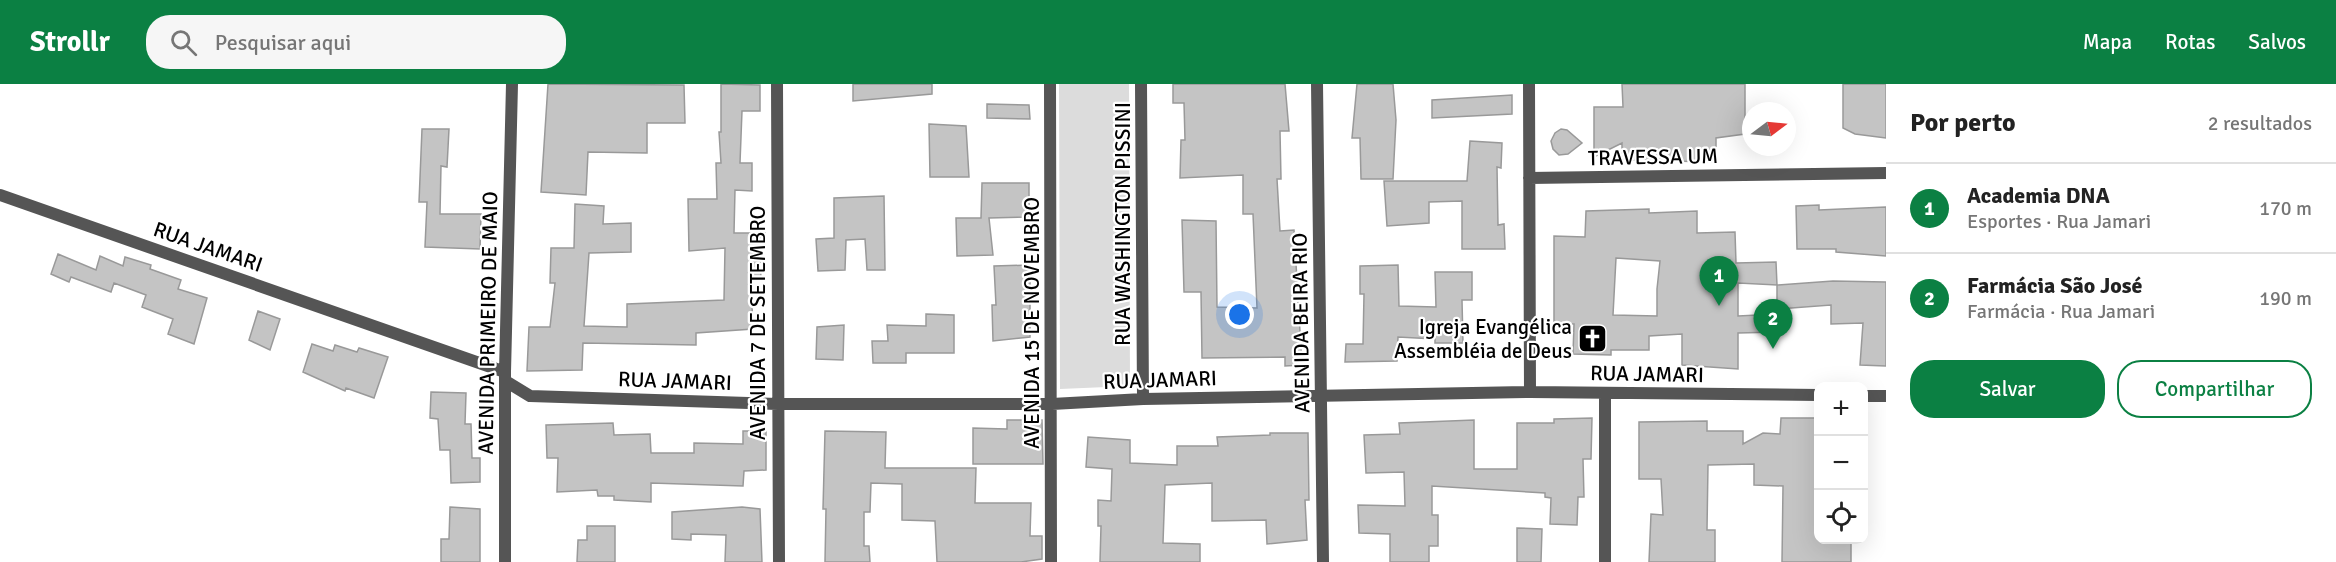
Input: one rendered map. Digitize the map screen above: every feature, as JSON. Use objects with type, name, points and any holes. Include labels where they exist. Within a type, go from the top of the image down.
[{"type":"street","name":"AVENIDA PRIMEIRO DE MAIO","points":[[505,562],[512,84]]},
{"type":"street","name":"AVENIDA 7 DE SETEMBRO","points":[[777,84],[779,562]]},
{"type":"street","name":"AVENIDA 15 DE NOVEMBRO","points":[[1050,84],[1051,562]]},
{"type":"street","name":"RUA WASHINGTON PISSINI","points":[[1141,84],[1143,399]]},
{"type":"street","name":"AVENIDA BEIRA RIO","points":[[1317,84],[1323,562]]},
{"type":"street","points":[[1529,84],[1530,392]]},
{"type":"street","name":"TRAVESSA UM","points":[[1529,178],[1886,173]]},
{"type":"street","name":"RUA JAMARI","points":[[0,195],[506,377],[530,396],[778,404],[1052,405],[1143,399],[1530,392],[1814,395]]},
{"type":"street","points":[[1605,393],[1605,562]]},
{"type":"street","points":[[1868,396],[1886,396]]},
{"type":"shaded area","points":[[1059,84],[1129,84],[1130,386],[1060,389]]},
{"type":"building","points":[[548,84],[684,85],[685,123],[647,123],[647,153],[588,152],[586,195],[541,192]]},
{"type":"building","points":[[721,84],[760,85],[760,111],[742,111],[740,163],[752,163],[752,191],[735,190],[734,233],[765,233],[765,247],[760,247],[761,281],[751,281],[753,329],[696,333],[696,345],[583,343],[582,370],[527,371],[529,327],[550,327],[555,283],[550,283],[551,248],[574,248],[575,204],[604,206],[603,224],[631,223],[631,252],[589,253],[584,326],[627,327],[627,304],[724,300],[725,248],[689,251],[688,199],[717,199],[716,163],[721,163],[719,132],[721,132]]},
{"type":"building","points":[[853,84],[932,84],[932,94],[853,101]]},
{"type":"building","points":[[1173,84],[1285,84],[1289,131],[1280,131],[1281,179],[1277,179],[1280,231],[1294,230],[1302,365],[1285,366],[1285,357],[1202,358],[1201,292],[1184,292],[1182,220],[1216,221],[1217,307],[1257,308],[1253,214],[1243,214],[1243,175],[1180,178],[1181,140],[1185,140],[1184,103],[1173,103]]},
{"type":"building","points":[[1357,84],[1393,84],[1396,120],[1393,179],[1361,179],[1360,138],[1352,138]]},
{"type":"building","points":[[1622,84],[1745,84],[1745,102],[1742,102],[1742,134],[1716,138],[1716,162],[1622,160],[1622,143],[1594,157],[1594,107],[1623,107]]},
{"type":"building","points":[[1843,84],[1886,84],[1886,138],[1855,134],[1843,128]]},
{"type":"building","points":[[1512,95],[1512,114],[1432,118],[1432,100]]},
{"type":"building","points":[[987,104],[1029,105],[1030,119],[987,118]]},
{"type":"building","points":[[929,124],[966,126],[969,177],[930,177]]},
{"type":"building","points":[[422,129],[449,129],[447,167],[441,166],[440,214],[481,214],[480,249],[425,247],[427,202],[419,202]]},
{"type":"building","points":[[1561,129],[1567,130],[1582,143],[1568,154],[1559,155],[1553,149],[1551,141],[1555,133]]},
{"type":"building","points":[[1470,141],[1502,143],[1501,168],[1497,167],[1498,225],[1504,224],[1505,249],[1462,249],[1462,201],[1429,202],[1429,223],[1387,226],[1384,181],[1467,181]]},
{"type":"building","points":[[982,183],[1029,183],[1029,217],[989,218],[993,255],[957,256],[956,218],[981,218]]},
{"type":"building","points":[[884,196],[885,270],[867,270],[865,239],[846,240],[845,270],[818,271],[816,239],[834,238],[834,198]]},
{"type":"building","points":[[1819,205],[1819,210],[1886,207],[1886,256],[1836,252],[1836,249],[1797,249],[1796,206]]},
{"type":"building","points":[[1649,209],[1649,213],[1697,211],[1697,233],[1735,232],[1736,263],[1776,262],[1777,285],[1738,283],[1738,316],[1778,314],[1778,332],[1738,333],[1738,369],[1682,365],[1682,334],[1649,336],[1649,350],[1611,350],[1611,355],[1573,354],[1574,324],[1554,324],[1554,236],[1585,237],[1586,211]],"holes":[[[1616,258],[1660,261],[1657,316],[1613,315]]]},
{"type":"building","points":[[58,254],[96,270],[100,256],[123,266],[125,257],[151,265],[150,269],[181,280],[178,289],[207,298],[194,344],[168,334],[173,319],[142,307],[146,295],[114,283],[111,292],[71,277],[69,282],[51,274]]},
{"type":"building","points":[[1030,265],[1030,337],[993,341],[992,305],[996,305],[994,266]]},
{"type":"building","points":[[1398,265],[1399,306],[1436,307],[1435,272],[1472,272],[1472,300],[1462,300],[1463,343],[1435,343],[1435,339],[1398,337],[1397,361],[1345,362],[1346,344],[1363,344],[1364,294],[1360,294],[1360,266]]},
{"type":"building","points":[[1833,281],[1886,282],[1886,366],[1860,365],[1863,323],[1831,324],[1831,305],[1777,309],[1777,285]]},
{"type":"building","points":[[258,311],[280,319],[270,350],[249,340]]},
{"type":"building","points":[[926,314],[954,315],[954,353],[906,353],[906,363],[873,363],[872,341],[888,341],[887,325],[926,326]]},
{"type":"building","points":[[844,325],[843,360],[816,359],[817,327]]},
{"type":"building","points":[[312,344],[333,351],[335,345],[357,352],[359,348],[388,357],[374,398],[346,388],[345,391],[303,372]]},
{"type":"building","points":[[431,392],[466,393],[465,424],[471,424],[472,458],[480,458],[480,482],[451,483],[450,450],[440,450],[438,419],[430,418]]},
{"type":"building","points":[[1592,418],[1591,459],[1583,459],[1584,497],[1578,497],[1577,525],[1550,524],[1551,498],[1545,497],[1545,493],[1432,486],[1432,515],[1438,515],[1438,546],[1429,546],[1429,562],[1390,562],[1390,534],[1359,533],[1358,505],[1405,506],[1404,472],[1366,473],[1364,435],[1400,434],[1399,423],[1474,420],[1474,469],[1517,469],[1517,423],[1554,423],[1554,419]]},
{"type":"building","points":[[1781,418],[1814,418],[1814,544],[1851,544],[1851,562],[1782,562],[1783,486],[1754,485],[1754,464],[1708,465],[1707,530],[1715,530],[1715,562],[1649,562],[1651,514],[1663,515],[1661,479],[1639,479],[1639,422],[1707,421],[1707,431],[1743,431],[1743,444],[1763,433],[1780,434]]},
{"type":"building","points":[[1007,420],[1042,420],[1043,464],[973,464],[973,428],[1007,429]]},
{"type":"building","points":[[613,423],[614,435],[650,434],[651,453],[694,453],[694,443],[743,444],[743,431],[766,431],[766,470],[744,471],[743,486],[651,483],[651,502],[614,500],[614,496],[598,496],[597,490],[557,492],[558,458],[547,458],[546,425]]},
{"type":"building","points":[[825,431],[886,432],[885,468],[976,468],[975,503],[1031,503],[1030,536],[1042,536],[1042,559],[1021,562],[937,562],[935,521],[902,520],[902,484],[871,483],[870,512],[864,512],[864,546],[869,546],[870,562],[825,562],[826,509],[823,509]]},
{"type":"building","points":[[1270,433],[1308,433],[1309,500],[1305,500],[1307,540],[1267,544],[1266,520],[1212,521],[1212,483],[1165,485],[1163,543],[1200,544],[1200,562],[1100,562],[1101,526],[1098,526],[1098,500],[1111,501],[1112,469],[1086,467],[1088,437],[1130,440],[1130,463],[1177,465],[1177,446],[1218,446],[1217,437],[1270,435]]},
{"type":"building","points":[[450,507],[480,509],[480,562],[441,562],[441,539],[449,539]]},
{"type":"building","points":[[742,507],[760,509],[762,562],[725,562],[726,535],[691,534],[691,540],[672,539],[672,512]]},
{"type":"building","points":[[587,526],[615,526],[615,562],[577,562],[578,540],[587,540]]},
{"type":"building","points":[[1517,528],[1542,529],[1541,562],[1517,562]]},
{"type":"place","name":"Academia DNA","points":[[1719,306]]},
{"type":"place","name":"Igreja Evangélica Assembléia de Deus","points":[[1593,339]]},
{"type":"place","name":"Farmácia São José","points":[[1773,349]]}]
